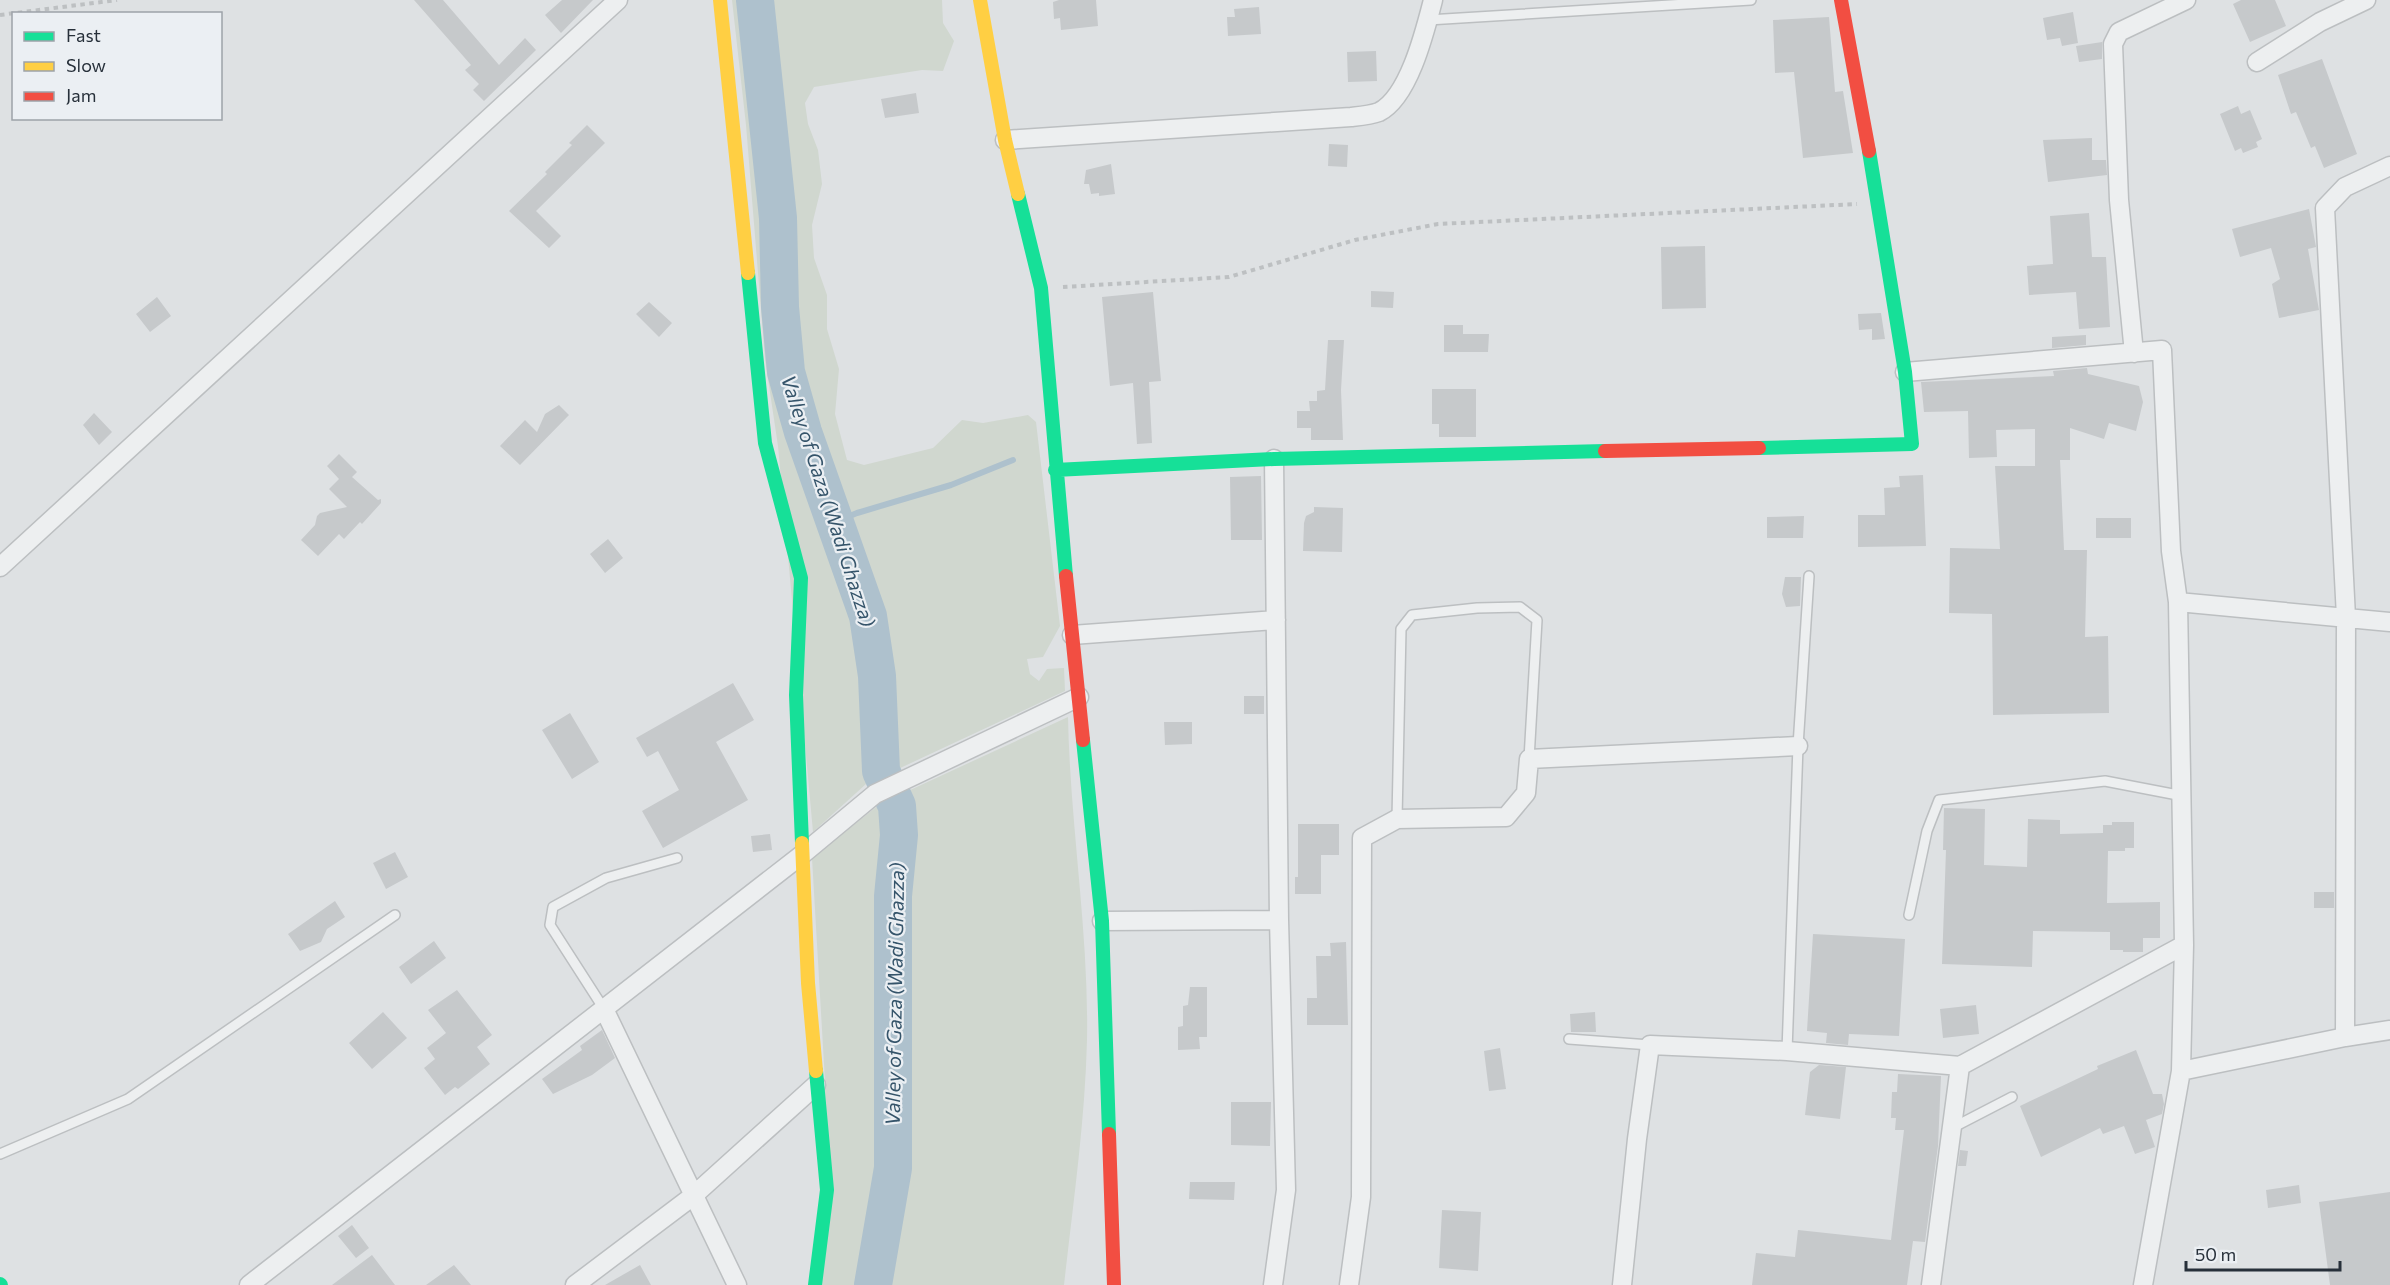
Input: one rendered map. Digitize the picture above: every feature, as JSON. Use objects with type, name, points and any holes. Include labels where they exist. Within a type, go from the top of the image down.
[{"type":"street","points":[[0,567],[618,0]]},
{"type":"street","points":[[720,0],[765,442],[801,578],[796,695],[808,983],[827,1190],[814,1285]]},
{"type":"street","points":[[980,0],[1005,140],[1041,288],[1055,470],[1102,921],[1114,1285]]},
{"type":"street","points":[[1005,140],[1351,117],[1378,112],[1395,100],[1407,78],[1433,0]]},
{"type":"street","points":[[1055,470],[1274,459],[1912,444],[1905,372],[1879,202],[1841,0]]},
{"type":"street","points":[[2134,353],[2119,200],[2112,44],[2119,32],[2186,0]]},
{"type":"street","points":[[2257,62],[2320,22],[2366,0]]},
{"type":"street","points":[[2345,1037],[2346,617],[2325,208],[2345,187],[2390,166]]},
{"type":"street","points":[[1905,372],[2162,350],[2172,551],[2178,602],[2184,945],[2181,1071],[2144,1285]]},
{"type":"street","points":[[1273,1285],[1286,1190],[1279,920],[1274,459]]},
{"type":"street","points":[[2178,602],[2390,622]]},
{"type":"street","points":[[1072,635],[1276,620]]},
{"type":"street","points":[[249,1285],[804,854],[875,794],[1078,698]]},
{"type":"street","points":[[1349,1285],[1360,1197],[1362,838],[1397,819],[1506,817],[1526,793],[1529,759],[1798,746]]},
{"type":"street","points":[[1102,921],[1279,920]]},
{"type":"street","points":[[1622,1285],[1636,1139],[1650,1045],[1787,1052],[1960,1066],[2184,945]]},
{"type":"street","points":[[604,1009],[737,1285]]},
{"type":"street","points":[[2181,1071],[2390,1030]]},
{"type":"street","points":[[1931,1285],[1954,1127],[1960,1066]]},
{"type":"street","points":[[575,1285],[693,1196],[816,1085]]},
{"type":"lane","points":[[1428,20],[1751,0]]},
{"type":"lane","points":[[1787,1052],[1798,746],[1809,576]]},
{"type":"lane","points":[[1397,819],[1401,629],[1412,615],[1477,608],[1520,607],[1537,620],[1529,759]]},
{"type":"lane","points":[[1909,915],[1927,831],[1939,800],[2105,781],[2183,796]]},
{"type":"lane","points":[[604,1009],[550,925],[553,907],[606,878],[677,858]]},
{"type":"lane","points":[[0,1154],[128,1099],[395,915]]},
{"type":"lane","points":[[1569,1039],[1650,1045]]},
{"type":"lane","points":[[1954,1127],[2012,1097]]},
{"type":"path","points":[[23,12],[117,0]]},
{"type":"path","points":[[1041,288],[1230,277],[1355,240],[1438,224],[1879,202]]},
{"type":"shaded area","points":[[732,0],[942,0],[943,23],[954,41],[943,71],[922,70],[814,87],[805,103],[808,124],[818,150],[822,184],[812,225],[814,258],[827,295],[827,329],[839,369],[835,414],[847,460],[864,465],[933,448],[962,420],[983,423],[1028,415],[1036,422],[1060,626],[1043,657],[1027,659],[1030,674],[1039,681],[1047,669],[1064,668],[1065,691],[866,784],[813,832],[778,446],[765,359],[746,125]]},
{"type":"shaded area","points":[[1068,717],[1069,757],[1085,959],[1087,1040],[1081,1132],[1064,1285],[822,1285],[825,1081],[812,858],[880,804]]},
{"type":"building","points":[[414,0],[443,0],[499,65],[525,38],[536,50],[484,101],[473,90],[479,84],[465,70],[471,65]]},
{"type":"building","points":[[562,0],[593,0],[561,33],[545,15]]},
{"type":"building","points":[[1096,0],[1098,26],[1061,30],[1060,18],[1054,19],[1053,2]]},
{"type":"building","points":[[2241,0],[2275,0],[2286,26],[2250,42],[2233,4]]},
{"type":"building","points":[[1259,7],[1261,34],[1228,36],[1227,17],[1235,17],[1234,9]]},
{"type":"building","points":[[2073,12],[2078,43],[2062,46],[2060,38],[2047,40],[2043,18]]},
{"type":"building","points":[[1829,17],[1835,92],[1843,91],[1853,153],[1803,158],[1794,72],[1775,73],[1773,20]]},
{"type":"building","points":[[2102,42],[2102,59],[2079,62],[2076,46]]},
{"type":"building","points":[[1376,51],[1377,81],[1348,82],[1347,52]]},
{"type":"building","points":[[2322,59],[2357,154],[2324,168],[2315,146],[2311,148],[2296,112],[2291,114],[2278,75]]},
{"type":"building","points":[[916,93],[919,113],[885,118],[881,99]]},
{"type":"building","points":[[2238,106],[2241,114],[2250,110],[2262,139],[2256,142],[2258,147],[2243,153],[2241,148],[2235,151],[2220,114]]},
{"type":"building","points":[[587,125],[605,143],[536,211],[561,236],[549,248],[509,211],[547,174],[545,172],[572,145],[569,143]]},
{"type":"building","points":[[2092,138],[2092,160],[2106,160],[2107,175],[2048,182],[2043,140]]},
{"type":"building","points":[[1329,144],[1348,145],[1347,167],[1328,166]]},
{"type":"building","points":[[1111,164],[1115,194],[1099,196],[1099,193],[1091,194],[1089,184],[1084,184],[1086,170]]},
{"type":"building","points":[[2309,209],[2316,247],[2308,249],[2319,310],[2279,318],[2272,284],[2280,279],[2271,248],[2240,257],[2232,229]]},
{"type":"building","points":[[2089,213],[2092,257],[2106,257],[2110,327],[2079,329],[2076,292],[2029,295],[2027,266],[2053,264],[2050,216]]},
{"type":"building","points":[[1705,246],[1706,308],[1662,309],[1661,247]]},
{"type":"building","points":[[1371,291],[1394,292],[1393,308],[1371,307]]},
{"type":"building","points":[[1153,292],[1161,381],[1149,382],[1152,443],[1137,444],[1133,383],[1110,386],[1102,297]]},
{"type":"building","points":[[157,297],[171,316],[150,332],[136,314]]},
{"type":"building","points":[[649,302],[672,323],[659,337],[636,314]]},
{"type":"building","points":[[1881,313],[1885,339],[1872,340],[1872,329],[1859,330],[1858,314]]},
{"type":"building","points":[[1444,325],[1463,325],[1463,334],[1489,334],[1488,352],[1444,352]]},
{"type":"building","points":[[2086,335],[2086,345],[2052,348],[2052,337]]},
{"type":"building","points":[[1328,340],[1344,340],[1341,390],[1343,440],[1311,440],[1311,428],[1297,428],[1297,411],[1310,411],[1309,401],[1317,401],[1317,391],[1325,390]]},
{"type":"building","points":[[2087,368],[2088,374],[2139,386],[2143,402],[2136,431],[2109,423],[2104,439],[2070,428],[2070,460],[2060,460],[2064,550],[2087,550],[2085,637],[2108,636],[2109,713],[1993,715],[1992,614],[1949,613],[1950,548],[2000,549],[1995,466],[2035,466],[2035,429],[1996,430],[1997,457],[1969,458],[1968,411],[1924,412],[1921,382],[2054,376],[2053,371]]},
{"type":"building","points":[[1432,389],[1476,389],[1476,437],[1439,437],[1439,424],[1432,424]]},
{"type":"building","points":[[559,405],[569,415],[520,465],[500,446],[525,420],[537,432],[545,414]]},
{"type":"building","points":[[94,413],[112,432],[99,445],[83,425]]},
{"type":"building","points":[[339,454],[357,472],[352,477],[378,500],[381,499],[381,503],[362,524],[360,522],[344,539],[339,534],[318,556],[301,540],[315,525],[320,513],[347,507],[329,489],[339,479],[327,466]]},
{"type":"building","points":[[1923,475],[1926,546],[1858,547],[1858,515],[1885,515],[1884,488],[1900,487],[1899,476]]},
{"type":"building","points":[[1261,476],[1262,540],[1231,540],[1230,477]]},
{"type":"building","points":[[1314,507],[1343,508],[1342,552],[1303,551],[1304,523],[1306,516],[1314,512]]},
{"type":"building","points":[[1804,516],[1803,538],[1767,538],[1767,517]]},
{"type":"building","points":[[2096,518],[2131,518],[2131,538],[2096,538]]},
{"type":"building","points":[[608,539],[623,558],[605,573],[590,554]]},
{"type":"building","points":[[1785,577],[1801,577],[1800,606],[1786,607],[1782,594]]},
{"type":"building","points":[[733,683],[754,720],[716,742],[748,800],[663,848],[642,811],[679,790],[658,751],[647,757],[636,738]]},
{"type":"building","points":[[1244,696],[1264,696],[1264,714],[1244,714]]},
{"type":"building","points":[[570,713],[599,762],[572,779],[542,730]]},
{"type":"building","points":[[1164,722],[1192,722],[1192,744],[1165,745]]},
{"type":"building","points":[[1944,808],[1985,809],[1984,865],[2027,867],[2028,819],[2060,820],[2060,834],[2103,833],[2103,825],[2112,825],[2112,822],[2134,822],[2134,848],[2125,848],[2125,851],[2108,851],[2107,903],[2160,902],[2160,938],[2143,938],[2143,952],[2123,952],[2123,950],[2110,950],[2110,932],[2033,931],[2032,967],[1942,964],[1946,850],[1943,850]]},
{"type":"building","points":[[1298,824],[1339,824],[1339,855],[1321,855],[1321,894],[1295,894],[1295,877],[1298,877]]},
{"type":"building","points":[[770,834],[772,850],[753,852],[751,836]]},
{"type":"building","points":[[395,852],[408,877],[386,889],[373,863]]},
{"type":"building","points":[[2314,892],[2334,892],[2334,908],[2314,908]]},
{"type":"building","points":[[335,901],[345,917],[327,929],[321,942],[300,951],[288,934]]},
{"type":"building","points":[[1813,934],[1905,939],[1899,1036],[1849,1034],[1848,1045],[1826,1043],[1827,1033],[1807,1031]]},
{"type":"building","points":[[434,941],[446,958],[411,984],[399,967]]},
{"type":"building","points":[[1346,942],[1348,1025],[1307,1025],[1307,998],[1317,998],[1316,956],[1331,956],[1330,943]]},
{"type":"building","points":[[1190,987],[1207,987],[1207,1037],[1199,1037],[1200,1049],[1178,1050],[1178,1027],[1183,1026],[1183,1006],[1188,1005]]},
{"type":"building","points":[[457,990],[492,1035],[477,1047],[490,1064],[458,1089],[455,1087],[445,1095],[424,1068],[435,1059],[427,1048],[446,1033],[428,1010]]},
{"type":"building","points":[[1976,1005],[1979,1034],[1943,1038],[1940,1009]]},
{"type":"building","points":[[383,1012],[407,1038],[372,1069],[349,1043]]},
{"type":"building","points":[[1595,1012],[1596,1032],[1571,1032],[1570,1014]]},
{"type":"building","points":[[602,1030],[615,1058],[592,1075],[553,1094],[542,1079],[582,1050],[580,1046]]},
{"type":"building","points":[[1500,1048],[1506,1089],[1489,1091],[1484,1051]]},
{"type":"building","points":[[2136,1050],[2153,1094],[2162,1094],[2164,1104],[2162,1114],[2146,1120],[2155,1147],[2135,1154],[2124,1126],[2103,1134],[2100,1128],[2041,1157],[2020,1106],[2098,1069],[2097,1066]]},
{"type":"building","points":[[1819,1065],[1846,1067],[1840,1119],[1805,1115],[1810,1072]]},
{"type":"building","points":[[1898,1074],[1941,1076],[1938,1146],[1925,1242],[1913,1241],[1907,1285],[1752,1285],[1756,1253],[1795,1257],[1798,1230],[1891,1240],[1904,1130],[1895,1130],[1896,1118],[1891,1118],[1892,1092],[1897,1092]]},
{"type":"building","points":[[1231,1102],[1271,1102],[1270,1146],[1231,1145]]},
{"type":"building","points":[[1960,1150],[1968,1151],[1966,1166],[1958,1166]]},
{"type":"building","points":[[1190,1182],[1235,1182],[1234,1200],[1189,1199]]},
{"type":"building","points":[[2299,1185],[2301,1203],[2268,1208],[2266,1190]]},
{"type":"building","points":[[2390,1192],[2390,1285],[2330,1285],[2319,1202]]},
{"type":"building","points":[[1442,1210],[1481,1212],[1478,1271],[1439,1268]]},
{"type":"building","points":[[352,1225],[369,1248],[356,1258],[338,1236]]},
{"type":"building","points":[[372,1255],[395,1285],[332,1285]]},
{"type":"building","points":[[454,1265],[471,1285],[426,1285]]},
{"type":"building","points":[[640,1265],[651,1285],[605,1285]]},
{"type":"waterway","name":"Valley of Gaza (Wadi Ghazza)","points":[[755,0],[778,218],[780,307],[786,372],[803,432],[868,616],[877,676],[881,771],[897,806],[899,835],[893,896],[893,1168],[873,1285]]},
{"type":"waterway","points":[[835,522],[857,513],[951,485],[1013,460]]},
{"type":"traffic: fast","points":[[1759,448],[1912,444],[1905,372],[1869,151]]},
{"type":"traffic: fast","points":[[1018,194],[1041,288],[1066,576]]},
{"type":"traffic: fast","points":[[748,273],[765,443],[801,578],[796,695],[802,843]]},
{"type":"traffic: fast","points":[[1055,470],[1274,459],[1605,451]]},
{"type":"traffic: fast","points":[[1083,740],[1102,921],[1109,1134]]},
{"type":"traffic: fast","points":[[815,1285],[827,1190],[816,1071]]},
{"type":"traffic: slow","points":[[720,0],[748,273]]},
{"type":"traffic: slow","points":[[980,0],[1005,140],[1018,194]]},
{"type":"traffic: slow","points":[[802,843],[808,983],[816,1071]]},
{"type":"traffic: jam","points":[[1841,0],[1869,151]]},
{"type":"traffic: jam","points":[[1605,451],[1759,448]]},
{"type":"traffic: jam","points":[[1066,576],[1083,740]]},
{"type":"traffic: jam","points":[[1109,1134],[1114,1285]]}]
